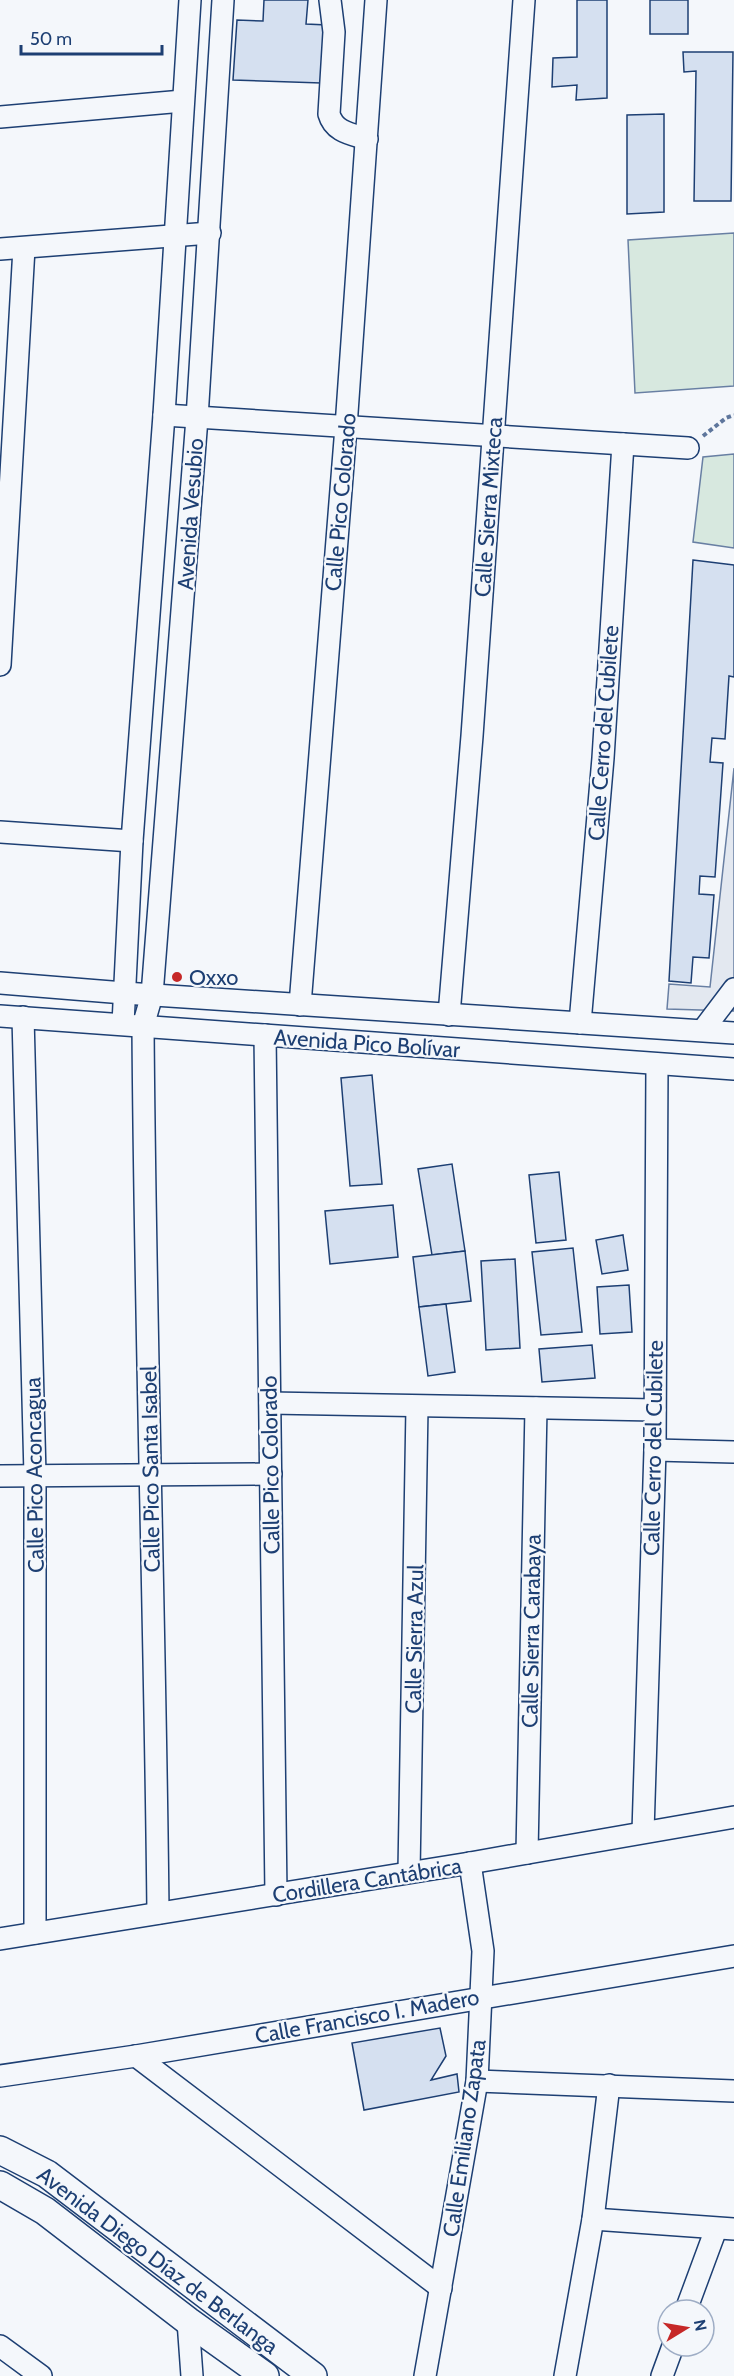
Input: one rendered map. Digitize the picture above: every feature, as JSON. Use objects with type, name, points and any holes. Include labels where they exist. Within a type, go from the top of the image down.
[{"type":"main road","name":"Avenida Diego Díaz de Berlanga","points":[[0,2150],[47,2174],[313,2376]]},
{"type":"main road","name":"Avenida Diego Díaz de Berlanga","points":[[0,2185],[45,2211],[188,2321],[265,2376]]},
{"type":"street","points":[[180,0],[189,26]]},
{"type":"street","name":"Avenida Vesubio","points":[[133,1025],[124,993],[132,841],[164,415],[190,0]]},
{"type":"street","name":"Avenida Vesubio","points":[[133,1025],[152,995],[197,418],[223,0]]},
{"type":"street","points":[[330,0],[334,32],[329,114],[334,124],[344,132],[367,139]]},
{"type":"street","name":"Calle Pico Colorado","points":[[300,1005],[346,427],[376,0]]},
{"type":"street","name":"Calle Sierra Mixteca","points":[[449,1015],[472,736],[524,0]]},
{"type":"street","points":[[0,117],[183,101]]},
{"type":"street","points":[[0,249],[210,233]]},
{"type":"street","points":[[0,665],[24,248]]},
{"type":"street","points":[[164,415],[688,448]]},
{"type":"street","name":"Calle Cerro del Cubilete","points":[[580,1023],[603,758],[623,444]]},
{"type":"street","points":[[0,832],[132,841]]},
{"type":"street","name":"Avenida Pico Bolívar","points":[[0,983],[734,1033]]},
{"type":"street","points":[[702,1030],[734,989]]},
{"type":"street","name":"Avenida Pico Bolívar","points":[[0,1016],[734,1069]]},
{"type":"street","name":"Calle Pico Aconcagua","points":[[23,1017],[35,1475],[35,1933]]},
{"type":"street","name":"Calle Pico Santa Isabel","points":[[133,1025],[145,1257],[158,1913]]},
{"type":"street","name":"Calle Pico Colorado","points":[[265,1035],[276,1895]]},
{"type":"street","name":"Calle Cerro del Cubilete","points":[[643,1832],[655,1450],[657,1064]]},
{"type":"street","points":[[270,1403],[655,1410]]},
{"type":"street","name":"Calle Sierra Azul","points":[[409,1872],[417,1407]]},
{"type":"street","name":"Calle Sierra Carabaya","points":[[527,1853],[536,1408]]},
{"type":"street","points":[[655,1450],[734,1452]]},
{"type":"street","points":[[0,1476],[271,1474]]},
{"type":"street","name":"Cordillera Cantábrica","points":[[0,1939],[470,1863],[734,1817]]},
{"type":"street","name":"Calle Emiliano Zapata","points":[[426,2376],[477,2081],[483,1951],[470,1863]]},
{"type":"street","name":"Calle Francisco I. Madero","points":[[0,2076],[136,2056],[734,1956]]},
{"type":"street","points":[[136,2056],[441,2288]]},
{"type":"street","points":[[477,2081],[734,2091]]},
{"type":"street","points":[[565,2376],[593,2219],[609,2085]]},
{"type":"street","points":[[593,2219],[725,2229],[692,2298]]},
{"type":"street","points":[[188,2321],[192,2376]]},
{"type":"street","points":[[0,2346],[41,2376]]},
{"type":"street","points":[[662,2376],[669,2358]]},
{"type":"path","points":[[688,448],[726,418],[734,415]]},
{"type":"shaded area","points":[[734,233],[734,386],[635,393],[628,240]]},
{"type":"shaded area","points":[[734,454],[734,548],[693,542],[703,457]]},
{"type":"shaded area","points":[[734,768],[734,1011],[667,1009],[669,984],[710,987]]},
{"type":"building","points":[[264,0],[308,0],[306,24],[327,25],[321,83],[233,80],[237,20],[263,21]]},
{"type":"building","points":[[577,0],[607,0],[607,98],[576,100],[577,85],[552,87],[553,58],[577,57]]},
{"type":"building","points":[[650,0],[688,0],[688,34],[650,34]]},
{"type":"building","points":[[683,52],[733,52],[731,201],[694,201],[696,71],[684,72]]},
{"type":"building","points":[[664,114],[664,212],[627,214],[627,115]]},
{"type":"building","points":[[693,560],[734,565],[734,677],[729,676],[725,739],[712,738],[710,762],[723,763],[715,877],[700,876],[699,894],[714,895],[709,958],[693,957],[691,983],[669,981]]},
{"type":"building","points":[[372,1075],[382,1184],[350,1186],[341,1078]]},
{"type":"building","points":[[452,1164],[465,1251],[432,1255],[418,1169]]},
{"type":"building","points":[[559,1172],[566,1240],[536,1243],[529,1175]]},
{"type":"building","points":[[393,1205],[398,1257],[330,1264],[325,1211]]},
{"type":"building","points":[[623,1235],[628,1270],[602,1274],[596,1240]]},
{"type":"building","points":[[573,1248],[582,1332],[541,1335],[532,1252]]},
{"type":"building","points":[[465,1251],[471,1301],[419,1307],[413,1257]]},
{"type":"building","points":[[515,1259],[520,1348],[486,1350],[481,1261]]},
{"type":"building","points":[[629,1285],[632,1332],[600,1334],[597,1287]]},
{"type":"building","points":[[446,1304],[455,1372],[428,1376],[419,1307]]},
{"type":"building","points":[[592,1345],[595,1378],[542,1382],[539,1349]]},
{"type":"building","points":[[440,2028],[446,2056],[431,2080],[457,2074],[459,2092],[364,2110],[352,2043]]},
{"type":"place","name":"Oxxo","points":[[177,977]]}]
